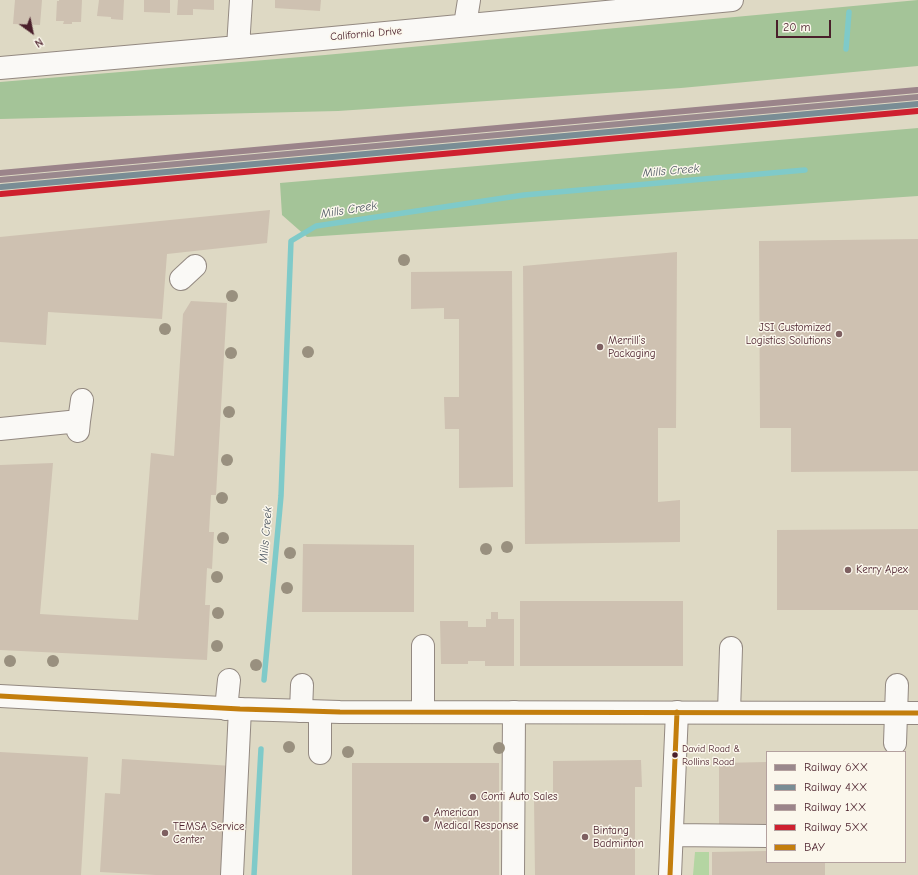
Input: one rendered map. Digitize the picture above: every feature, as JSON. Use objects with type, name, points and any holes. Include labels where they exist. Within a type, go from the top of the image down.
[{"type":"street","points":[[238,47],[241,0]]},
{"type":"street","points":[[465,25],[469,0]]},
{"type":"street","name":"California Drive","points":[[0,68],[732,0]]},
{"type":"street","points":[[0,429],[80,418]]},
{"type":"street","points":[[423,646],[423,712]]},
{"type":"street","points":[[729,712],[731,648]]},
{"type":"street","points":[[229,680],[237,756],[232,875]]},
{"type":"street","points":[[302,685],[320,753]]},
{"type":"street","points":[[895,743],[897,685]]},
{"type":"street","points":[[0,696],[310,712],[918,713]]},
{"type":"street","points":[[513,875],[514,712]]},
{"type":"street","points":[[670,875],[677,712]]},
{"type":"street","points":[[672,835],[766,836]]},
{"type":"green space","points":[[918,0],[918,66],[681,88],[338,111],[0,119],[0,82],[325,55]]},
{"type":"green space","points":[[918,128],[918,196],[307,237],[282,215],[280,183]]},
{"type":"green space","points":[[695,852],[709,852],[709,875],[693,875]]},
{"type":"building","points":[[15,0],[42,0],[40,25],[13,24]]},
{"type":"building","points":[[82,0],[81,22],[63,24],[64,21],[56,21],[57,1]]},
{"type":"building","points":[[99,0],[124,0],[123,20],[97,16]]},
{"type":"building","points":[[144,0],[170,0],[170,13],[144,12]]},
{"type":"building","points":[[178,0],[214,0],[214,10],[193,9],[193,15],[177,15]]},
{"type":"building","points":[[275,0],[321,0],[320,11],[275,8]]},
{"type":"building","points":[[270,210],[267,243],[167,254],[162,319],[48,312],[46,345],[0,342],[0,237]]},
{"type":"building","name":"JSI Customized Logistics Solutions","points":[[918,239],[918,471],[791,472],[791,428],[760,428],[759,241]]},
{"type":"building","name":"Merrill’s Packaging","points":[[677,252],[676,428],[658,428],[658,502],[680,500],[680,542],[525,544],[523,266]]},
{"type":"building","points":[[512,271],[513,487],[459,488],[459,429],[445,429],[444,397],[459,397],[459,319],[444,319],[444,308],[411,309],[411,272]]},
{"type":"building","points":[[191,301],[227,303],[216,495],[211,495],[209,532],[214,532],[212,569],[207,568],[205,605],[210,605],[207,660],[0,650],[0,465],[53,463],[40,614],[138,620],[151,453],[174,456],[183,314]]},
{"type":"building","name":"Kerry Apex","points":[[918,529],[918,610],[777,610],[777,530]]},
{"type":"building","points":[[303,544],[414,545],[414,612],[302,612]]},
{"type":"building","points":[[520,601],[683,601],[683,666],[520,666]]},
{"type":"building","points":[[491,612],[498,612],[498,619],[514,619],[514,666],[485,666],[485,661],[468,661],[468,664],[441,664],[440,621],[468,621],[468,627],[486,627],[486,619],[491,619]]},
{"type":"building","points":[[0,752],[88,757],[81,875],[0,875]]},
{"type":"building","name":"TEMSA Service Center","points":[[122,759],[232,766],[225,875],[156,875],[100,872],[105,793],[120,794]]},
{"type":"building","name":"Bintang Badminton","points":[[641,760],[642,787],[635,787],[635,875],[535,875],[534,799],[553,798],[553,761]]},
{"type":"building","points":[[766,762],[766,827],[719,827],[719,763]]},
{"type":"building","name":"American Medical Response","points":[[352,763],[499,763],[499,875],[352,875]]},
{"type":"building","points":[[766,851],[766,863],[825,863],[825,875],[712,875],[712,852]]},
{"type":"waterway","name":"Mills Creek","points":[[846,49],[849,12]]},
{"type":"waterway","name":"Mills Creek","points":[[264,680],[281,496],[291,241],[316,226],[524,195],[805,170]]},
{"type":"waterway","name":"Mills Creek","points":[[254,875],[261,749]]},
{"type":"rail line","name":"1XX","points":[[0,173],[917,90]]},
{"type":"rail line","name":"6XX","points":[[0,180],[918,97]]},
{"type":"rail line","name":"4XX","points":[[1,187],[918,104]]},
{"type":"rail line","name":"5XX","points":[[1,194],[918,111]]},
{"type":"transit line","name":"BAY","points":[[0,696],[240,709],[340,712],[918,713]]},
{"type":"transit line","name":"BAY","points":[[670,875],[677,712]]},
{"type":"place","name":"JSI Customized Logistics Solutions","points":[[839,334]]},
{"type":"place","name":"Merrill’s Packaging","points":[[600,347]]},
{"type":"place","name":"Kerry Apex","points":[[848,570]]},
{"type":"place","name":"David Road & Rollins Road","points":[[675,755]]},
{"type":"place","name":"Conti Auto Sales","points":[[473,797]]},
{"type":"place","name":"American Medical Response","points":[[426,819]]},
{"type":"place","name":"TEMSA Service Center","points":[[165,833]]},
{"type":"place","name":"Bintang Badminton","points":[[585,837]]}]
